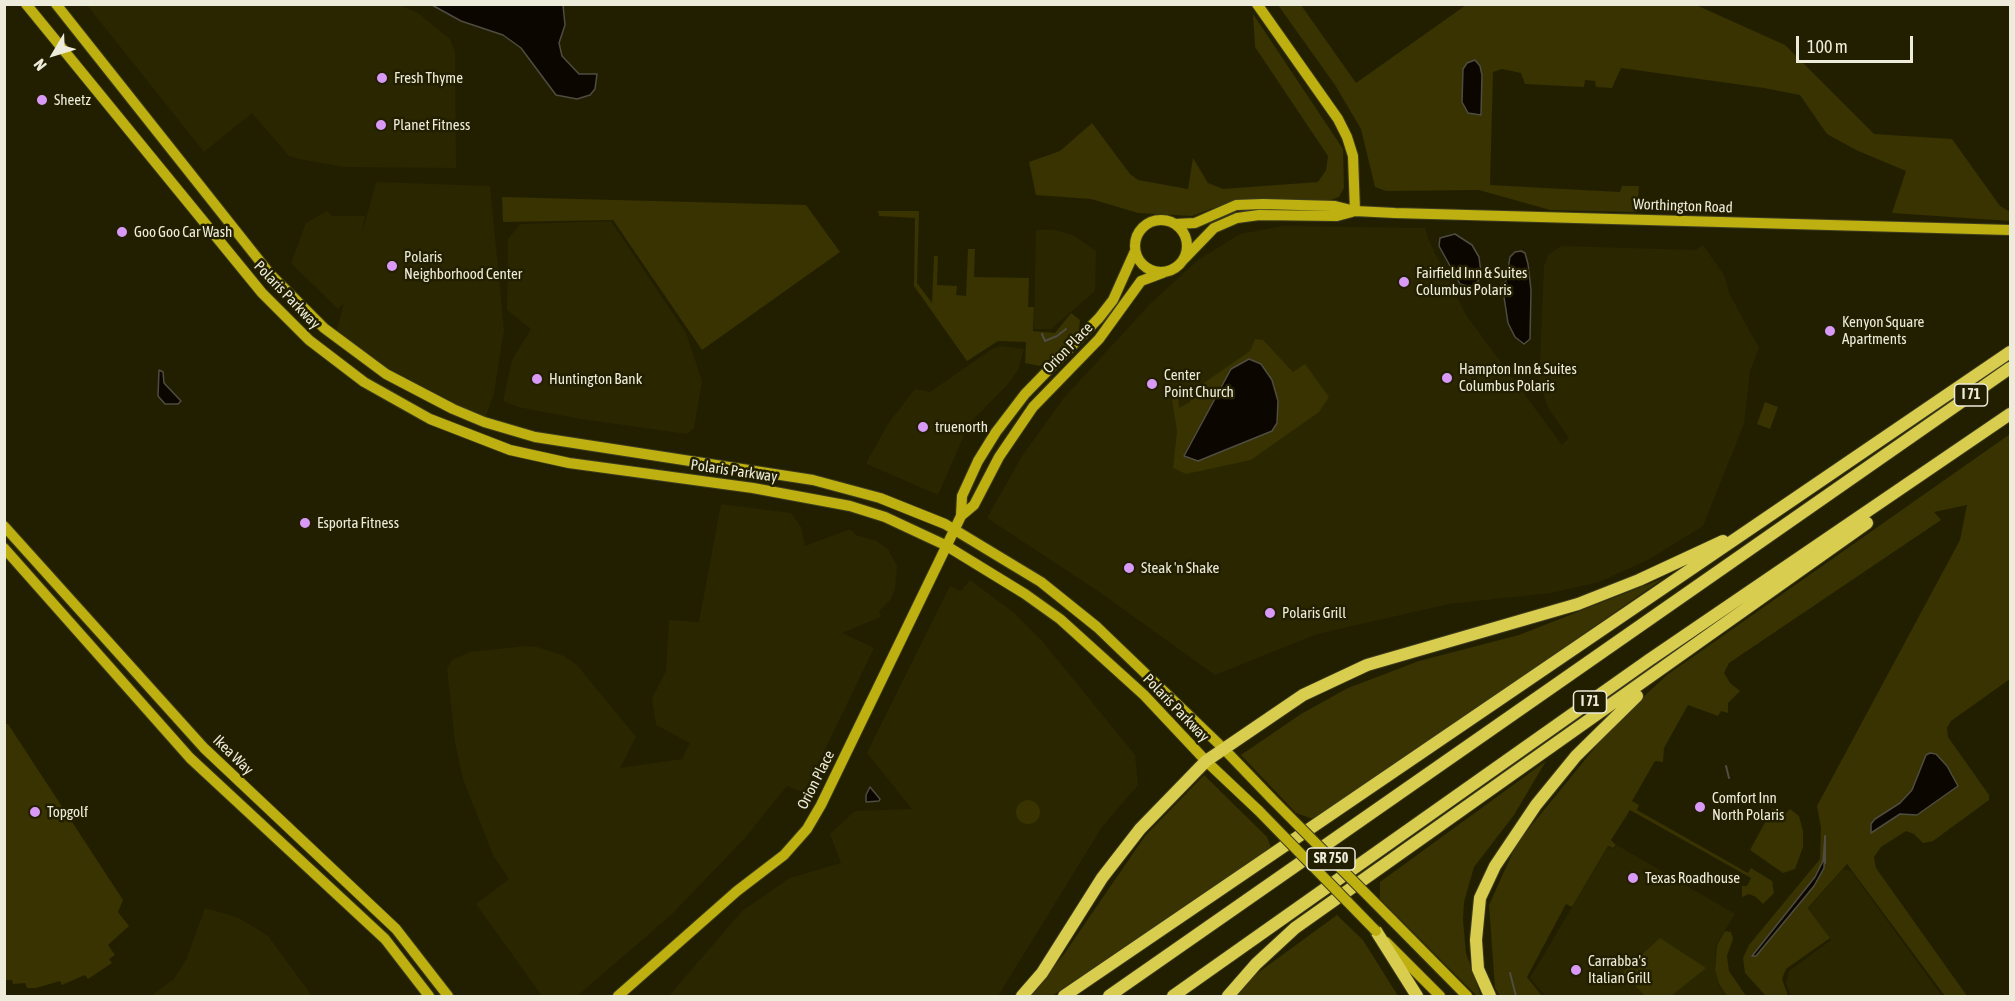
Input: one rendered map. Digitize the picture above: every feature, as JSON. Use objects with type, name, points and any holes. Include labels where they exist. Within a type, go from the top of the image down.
[{"type":"highway","points":[[1064,996],[2010,352]]},
{"type":"highway","name":"I 71","points":[[1109,996],[2010,368]]},
{"type":"highway","points":[[1228,996],[1256,964],[1296,928],[1697,646],[2010,415]]},
{"type":"highway","name":"I 71","points":[[1173,996],[1640,666],[2010,415]]},
{"type":"highway","points":[[1022,996],[1042,973],[1102,878],[1127,844],[1206,761],[1303,695],[1347,673],[1396,655],[1578,604],[1639,580],[1746,531]]},
{"type":"highway","points":[[1490,996],[1479,969],[1476,940],[1480,898],[1495,866],[1536,805],[1576,756],[1633,699],[1697,646]]},
{"type":"highway","points":[[1376,931],[1417,996]]},
{"type":"main road","name":"Polaris Parkway","points":[[27,4],[213,234],[284,316],[336,362],[398,403],[454,430],[519,452],[569,463],[830,502],[885,517],[945,545],[1025,594],[1060,619],[1144,695],[1206,761],[1259,811],[1440,996]]},
{"type":"main road","name":"Polaris Parkway","points":[[56,4],[284,290],[342,343],[406,387],[484,422],[535,437],[813,480],[880,498],[953,530],[1015,566],[1072,606],[1224,749],[1467,996]]},
{"type":"main road","points":[[1257,4],[1338,119],[1347,137],[1353,156],[1355,211]]},
{"type":"main road","name":"Worthington Road","points":[[1175,224],[1195,223],[1236,205],[1335,206],[1355,211],[2010,230]]},
{"type":"main road","name":"Worthington Road","points":[[1184,259],[1215,228],[1237,218],[1259,215],[1337,216],[1355,211]]},
{"type":"main road","points":[[1159,220],[1175,224],[1185,236],[1184,259],[1179,265],[1166,272],[1150,270],[1143,266],[1135,251],[1138,233],[1143,226],[1159,220]]},
{"type":"main road","name":"Orion Place","points":[[618,996],[737,891],[784,855],[807,829],[821,806],[960,516],[962,496],[978,461],[996,432],[1025,394],[1099,318],[1113,300],[1135,251]]},
{"type":"main road","name":"Orion Place","points":[[960,516],[974,505],[999,457],[1033,407],[1109,327],[1141,281],[1166,272]]},
{"type":"main road","points":[[1109,327],[1109,320],[1117,305],[1124,278]]},
{"type":"main road","name":"Ikea Way","points":[[4,526],[204,748],[396,929],[448,996]]},
{"type":"main road","points":[[4,548],[190,758],[385,939],[429,996]]},
{"type":"shaded area","points":[[87,5],[400,5],[418,13],[450,39],[455,52],[456,168],[343,167],[299,159],[289,156],[252,113],[204,152]]},
{"type":"shaded area","points":[[432,5],[563,5],[565,25],[559,43],[562,56],[579,74],[597,74],[595,89],[590,95],[577,99],[556,95],[521,48],[503,35],[461,21]]},
{"type":"shaded area","points":[[1278,5],[1301,5],[1356,83],[1466,5],[1696,5],[1785,45],[1874,134],[1952,139],[2000,206],[2010,212],[2010,221],[1892,213],[1906,171],[1856,150],[1827,134],[1800,95],[1621,68],[1612,88],[1596,87],[1595,81],[1585,80],[1584,87],[1525,84],[1521,73],[1502,69],[1493,72],[1490,185],[1620,192],[1622,186],[1639,186],[1637,212],[1550,210],[1479,190],[1386,191],[1375,187],[1361,129],[1335,85]]},
{"type":"shaded area","points":[[1253,14],[1343,149],[1344,188],[1339,197],[1331,200],[1235,200],[1192,216],[1138,213],[1091,199],[1036,195],[1029,162],[1060,151],[1092,123],[1130,174],[1138,180],[1188,189],[1193,158],[1208,183],[1223,189],[1318,182],[1326,170],[1328,156],[1255,47]]},
{"type":"shaded area","points":[[1475,60],[1480,66],[1482,75],[1481,115],[1468,113],[1462,102],[1463,69],[1467,63]]},
{"type":"shaded area","name":"Polaris Neighborhood Center","points":[[376,182],[490,186],[504,330],[494,393],[484,422],[453,409],[335,337],[344,303],[338,309],[291,263],[306,223],[327,211],[332,216],[365,216],[362,234]]},
{"type":"shaded area","points":[[502,197],[806,205],[840,252],[702,350],[613,220],[503,222]]},
{"type":"shaded area","points":[[878,211],[919,211],[917,283],[932,303],[934,256],[938,256],[937,285],[957,286],[956,295],[966,296],[968,249],[975,249],[974,277],[1029,278],[1028,307],[1034,307],[1033,331],[1055,333],[1071,313],[1080,320],[1079,330],[1052,358],[1040,366],[1025,363],[1026,342],[998,341],[967,361],[914,286],[915,218],[879,216]]},
{"type":"shaded area","points":[[611,221],[686,333],[702,381],[694,428],[687,434],[575,418],[518,407],[503,401],[512,360],[531,329],[507,310],[508,239],[520,224]]},
{"type":"shaded area","points":[[1283,226],[1425,228],[1429,241],[1466,315],[1562,445],[1569,438],[1549,409],[1539,384],[1544,266],[1548,255],[1561,246],[1696,250],[1703,245],[1724,275],[1730,295],[1759,348],[1750,371],[1744,424],[1703,526],[1648,560],[1599,582],[1551,593],[1449,604],[1317,634],[1215,675],[1098,591],[987,518],[1022,456],[1063,399],[1150,304],[1198,260],[1240,234]]},
{"type":"shaded area","points":[[1036,230],[1055,230],[1073,235],[1096,251],[1095,291],[1051,329],[1034,329]]},
{"type":"shaded area","points":[[1455,234],[1472,245],[1479,257],[1481,273],[1479,280],[1472,287],[1460,284],[1439,246],[1440,238]]},
{"type":"shaded area","points":[[1515,252],[1525,253],[1528,264],[1531,290],[1530,339],[1524,344],[1515,337],[1508,323],[1502,284],[1506,281],[1510,257]]},
{"type":"shaded area","points":[[1255,339],[1263,340],[1293,372],[1305,364],[1329,397],[1319,412],[1251,460],[1186,474],[1173,468],[1177,431],[1172,400],[1178,394],[1179,408],[1190,402],[1198,387],[1250,351]]},
{"type":"shaded area","points":[[1001,346],[1024,349],[1018,370],[1007,385],[969,424],[938,495],[867,464],[890,421],[915,389],[930,392],[992,349]]},
{"type":"shaded area","points":[[1249,359],[1261,364],[1272,380],[1278,401],[1277,423],[1272,431],[1198,461],[1184,456],[1231,369]]},
{"type":"shaded area","points":[[159,370],[163,372],[164,383],[181,401],[178,404],[165,404],[158,396]]},
{"type":"shaded area","points":[[1765,402],[1778,407],[1770,429],[1757,424]]},
{"type":"shaded area","points":[[2010,434],[2010,679],[1951,721],[1947,728],[1948,737],[1989,795],[1989,800],[1933,841],[1923,843],[1914,834],[1906,831],[1881,847],[1874,857],[1876,868],[1967,996],[1945,996],[1847,864],[1808,908],[1830,938],[1786,969],[1782,979],[1788,996],[1766,996],[1745,973],[1743,958],[1749,945],[1820,859],[1821,828],[1817,806],[1960,540],[1967,505],[1934,512],[1941,520],[1729,663],[1724,673],[1730,683],[1740,691],[1728,703],[1728,713],[1721,711],[1718,716],[1688,705],[1664,748],[1663,762],[1655,761],[1632,801],[1639,805],[1637,810],[1748,873],[1751,868],[1772,881],[1774,893],[1763,904],[1749,894],[1742,897],[1742,886],[1747,886],[1751,878],[1630,810],[1611,840],[1616,845],[1613,848],[1608,846],[1572,907],[1566,904],[1527,977],[1542,996],[1500,996],[1495,988],[1489,905],[1517,843],[1615,723],[1667,675]],"holes":[[[1936,754],[1953,775],[1912,814],[1900,814],[1871,832],[1875,819],[1900,803],[1912,790],[1926,756]]]},
{"type":"shaded area","points":[[721,504],[791,513],[801,527],[805,546],[850,529],[856,535],[876,541],[888,549],[897,566],[895,589],[891,599],[879,611],[881,617],[842,633],[874,648],[804,793],[787,786],[744,839],[671,915],[577,996],[542,996],[476,904],[509,879],[494,857],[463,779],[455,743],[447,668],[452,660],[470,652],[526,646],[537,647],[564,656],[577,665],[636,737],[620,768],[682,759],[690,743],[656,725],[652,698],[666,671],[669,620],[699,622]]},
{"type":"shaded area","points":[[1664,578],[1316,820],[1296,813],[1241,755],[1301,714],[1348,688],[1419,661],[1519,635]]},
{"type":"shaded area","points":[[970,580],[1013,612],[1043,642],[1135,755],[1138,785],[1102,827],[998,996],[669,996],[742,911],[790,878],[841,863],[830,834],[855,811],[912,809],[867,753],[950,586],[961,591]]},
{"type":"shaded area","name":"Topgolf","points":[[4,724],[8,724],[123,900],[118,912],[129,926],[108,945],[115,955],[109,959],[112,963],[88,979],[85,975],[62,985],[60,981],[36,988],[27,988],[25,983],[13,984],[12,980],[5,980]]},
{"type":"shaded area","points":[[1936,754],[1947,766],[1958,786],[1917,815],[1900,814],[1871,833],[1871,824],[1875,819],[1900,803],[1912,790],[1926,755]]},
{"type":"shaded area","points":[[1546,761],[1514,815],[1474,867],[1464,902],[1463,920],[1466,953],[1481,996],[1477,996],[1380,899],[1380,882]]},
{"type":"shaded area","points":[[1204,775],[1267,837],[1271,847],[1052,996],[1030,996],[1064,954],[1145,836]]},
{"type":"shaded area","points":[[870,787],[880,799],[879,801],[866,802],[866,795]]},
{"type":"shaded area","points":[[1028,800],[1036,804],[1040,812],[1036,820],[1028,824],[1020,820],[1016,812],[1020,804]]},
{"type":"shaded area","points":[[1773,808],[1784,815],[1790,809],[1799,816],[1803,831],[1803,847],[1795,869],[1783,873],[1750,850]]},
{"type":"shaded area","points":[[1825,836],[1824,868],[1814,886],[1756,956],[1752,956],[1815,877],[1823,861]]},
{"type":"shaded area","points":[[1617,845],[1735,914],[1716,945],[1715,970],[1719,986],[1727,996],[1545,996],[1530,978],[1608,847],[1614,849]]},
{"type":"shaded area","points":[[1843,869],[1851,871],[1942,996],[1791,996],[1786,983],[1789,971],[1831,940],[1809,908]]},
{"type":"shaded area","points":[[205,908],[239,918],[268,936],[312,996],[151,996],[174,979],[186,960]]},
{"type":"shaded area","points":[[1337,915],[1363,940],[1398,996],[1236,996],[1248,980]]},
{"type":"shaded area","points":[[1725,931],[1731,932],[1733,939],[1727,956],[1729,971],[1746,996],[1727,996],[1719,984],[1715,970],[1717,945]]},
{"type":"shaded area","points":[[1660,938],[1706,968],[1671,996],[1645,996],[1623,972]]},
{"type":"waterway","points":[[1042,334],[1045,341],[1066,329]]},
{"type":"waterway","points":[[1726,766],[1729,778]]},
{"type":"waterway","points":[[1825,836],[1825,863]]},
{"type":"waterway","points":[[1510,973],[1516,996]]},
{"type":"place","name":"Fresh Thyme","points":[[382,78]]},
{"type":"place","name":"Sheetz","points":[[42,100]]},
{"type":"place","name":"Planet Fitness","points":[[381,125]]},
{"type":"place","name":"Goo Goo Car Wash","points":[[122,232]]},
{"type":"place","name":"Polaris Neighborhood Center","points":[[392,266]]},
{"type":"place","name":"Fairfield Inn & Suites Columbus Polaris","points":[[1404,282]]},
{"type":"place","name":"Kenyon Square Apartments","points":[[1830,331]]},
{"type":"place","name":"Hampton Inn & Suites Columbus Polaris","points":[[1447,378]]},
{"type":"place","name":"Huntington Bank","points":[[537,379]]},
{"type":"place","name":"Center Point Church","points":[[1152,384]]},
{"type":"place","name":"truenorth","points":[[923,427]]},
{"type":"place","name":"Esporta Fitness","points":[[305,523]]},
{"type":"place","name":"Steak 'n Shake","points":[[1129,568]]},
{"type":"place","name":"Polaris Grill","points":[[1270,613]]},
{"type":"place","name":"Comfort Inn North Polaris","points":[[1700,807]]},
{"type":"place","name":"Topgolf","points":[[35,812]]},
{"type":"place","name":"Texas Roadhouse","points":[[1633,878]]},
{"type":"place","name":"Carrabba's Italian Grill","points":[[1576,970]]}]
